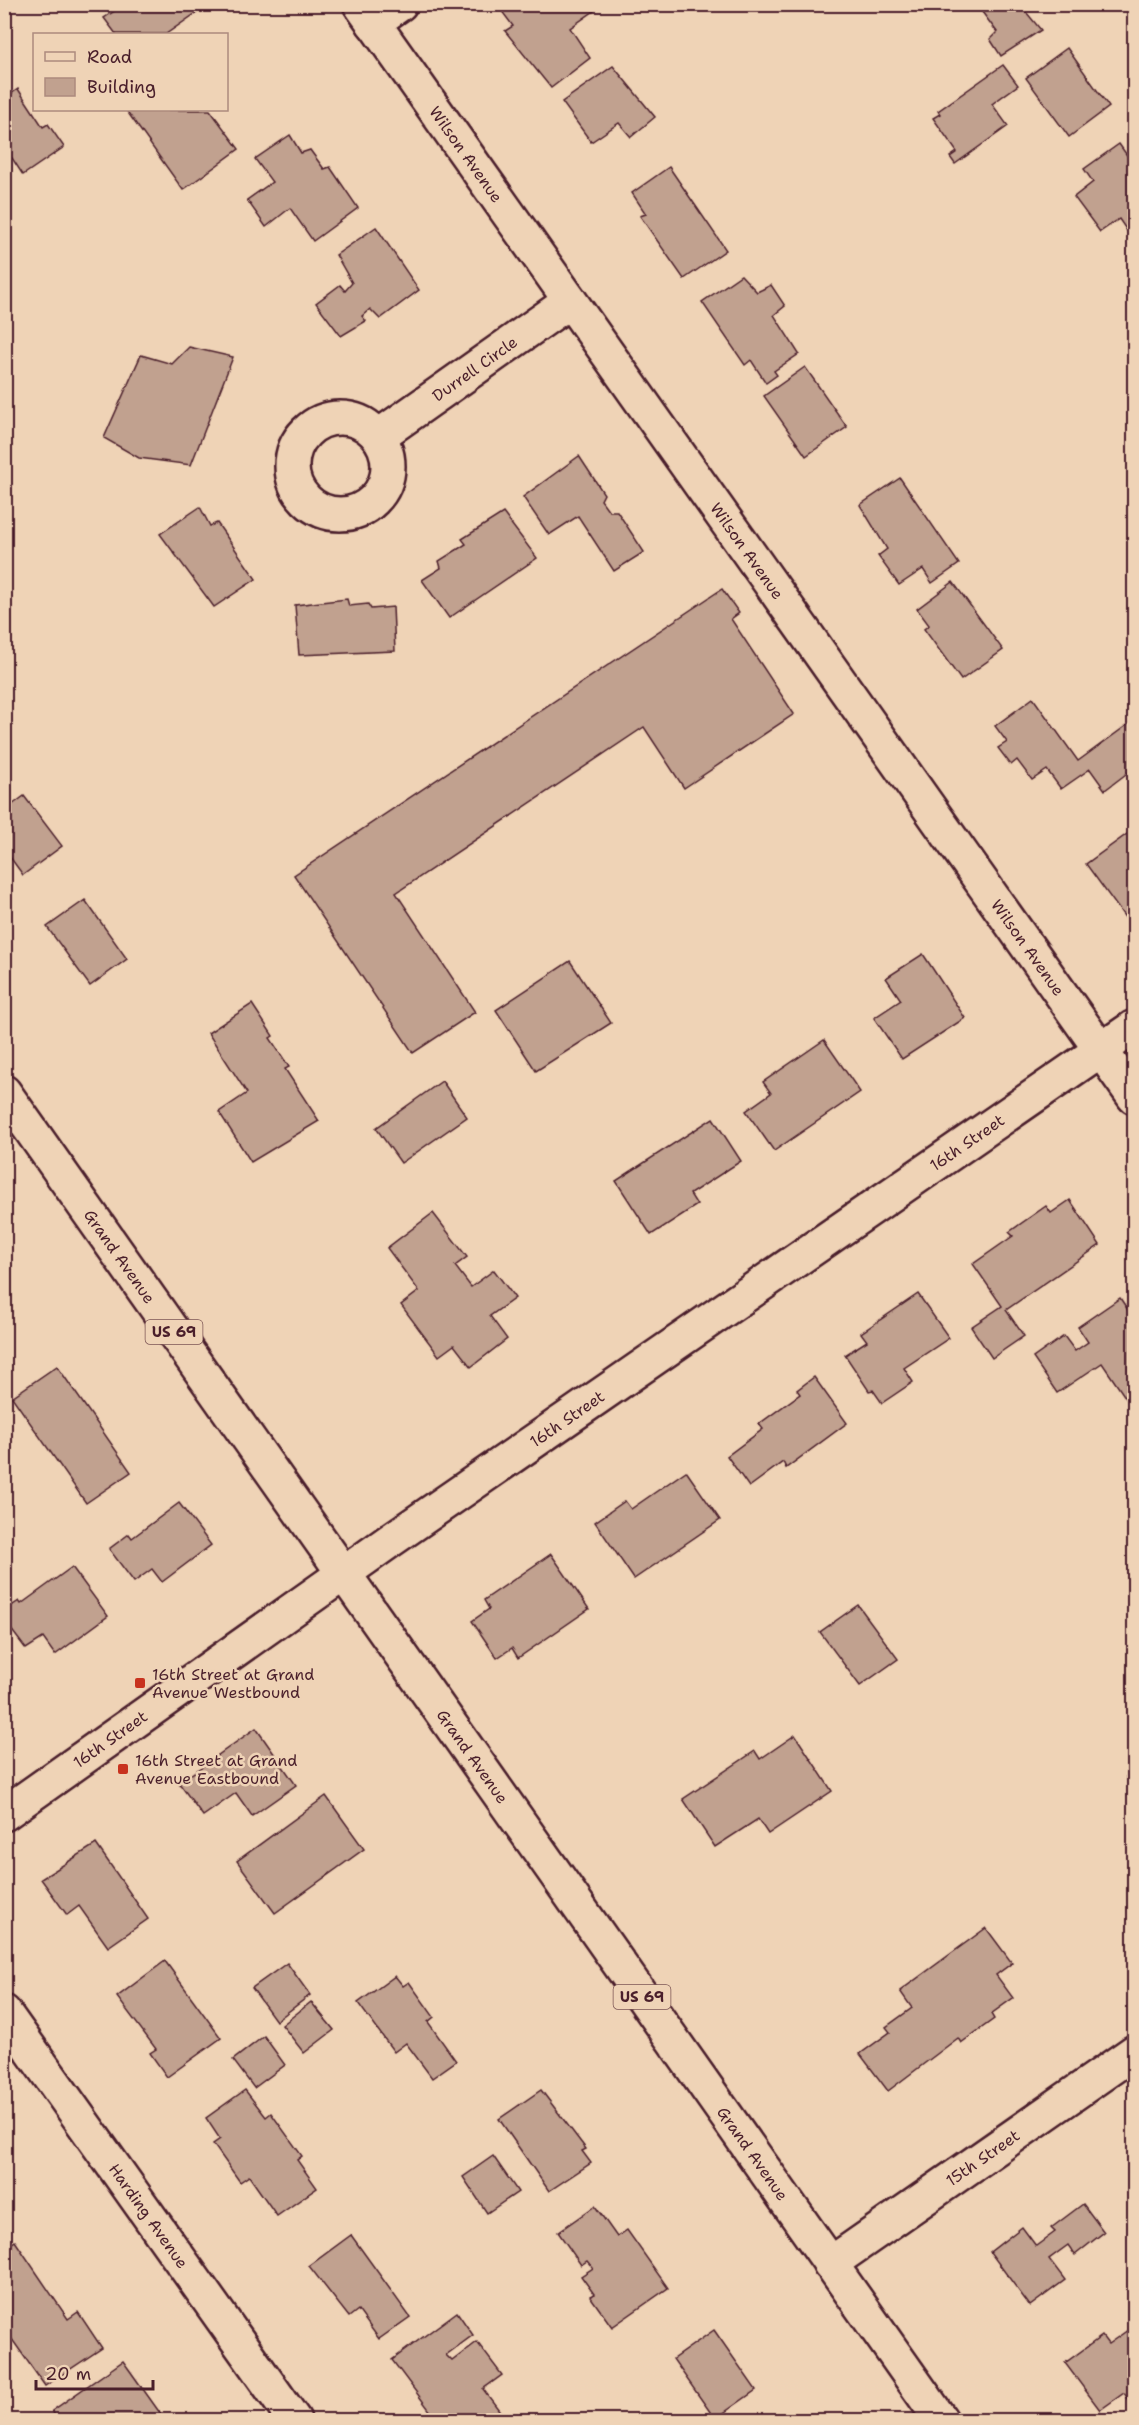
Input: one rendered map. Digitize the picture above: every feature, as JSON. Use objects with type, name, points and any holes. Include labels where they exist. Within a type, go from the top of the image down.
[{"type":"street","points":[[367,14],[400,4]]},
{"type":"street","name":"Wilson Avenue","points":[[367,14],[1134,1097]]},
{"type":"street","name":"Durrell Circle","points":[[379,436],[570,301]]},
{"type":"street","name":"16th Street","points":[[4,1814],[344,1573],[1134,1027]]},
{"type":"street","name":"Grand Avenue","points":[[4,1092],[941,2421]]},
{"type":"street","name":"Harding Avenue","points":[[4,2012],[294,2421]]},
{"type":"street","name":"15th Street","points":[[830,2264],[1134,2052]]},
{"type":"building","points":[[116,4],[195,4],[199,11],[167,33],[115,33],[104,18],[119,8]]},
{"type":"building","points":[[501,4],[589,4],[594,11],[570,28],[590,58],[551,88],[505,31],[513,26],[498,6]]},
{"type":"building","points":[[976,4],[1031,4],[1026,12],[1041,30],[1001,56],[990,39],[997,32]]},
{"type":"building","points":[[1067,48],[1109,107],[1069,137],[1026,78]]},
{"type":"building","points":[[1003,65],[1018,85],[992,104],[1008,126],[955,164],[950,157],[957,152],[933,118],[940,114],[938,111]]},
{"type":"building","points":[[613,66],[655,117],[631,137],[619,123],[591,142],[562,102]]},
{"type":"building","points":[[18,89],[43,127],[48,124],[64,147],[23,175],[12,158],[4,163],[4,99]]},
{"type":"building","points":[[127,111],[211,111],[239,149],[183,190]]},
{"type":"building","points":[[290,135],[301,153],[310,150],[324,169],[330,167],[358,208],[313,241],[290,208],[266,227],[247,200],[272,182],[255,159]]},
{"type":"building","points":[[1119,144],[1131,161],[1134,159],[1134,241],[1119,219],[1100,232],[1074,197],[1093,182],[1084,169]]},
{"type":"building","points":[[669,167],[726,250],[684,279],[640,216],[646,214],[632,193]]},
{"type":"building","points":[[376,227],[419,290],[380,319],[370,309],[362,316],[366,321],[341,336],[316,303],[340,285],[345,291],[352,283],[336,255]]},
{"type":"building","points":[[741,275],[757,292],[771,285],[785,306],[774,315],[799,354],[774,371],[777,375],[766,383],[751,360],[745,365],[702,302]]},
{"type":"building","points":[[189,347],[233,357],[191,465],[139,458],[104,438],[141,355],[172,364]]},
{"type":"building","points":[[805,367],[847,427],[806,456],[764,396]]},
{"type":"building","points":[[579,456],[604,494],[601,500],[609,511],[617,511],[644,552],[614,571],[578,516],[549,535],[523,497]]},
{"type":"building","points":[[900,478],[959,564],[932,583],[923,569],[899,585],[878,556],[887,549],[860,505]]},
{"type":"building","points":[[200,507],[210,526],[217,523],[256,579],[214,607],[160,534]]},
{"type":"building","points":[[503,513],[537,558],[449,618],[422,580],[441,568],[439,561],[466,544],[462,539]]},
{"type":"building","points":[[953,582],[1003,650],[961,680],[924,629],[929,625],[917,609]]},
{"type":"building","points":[[722,589],[739,613],[731,619],[794,714],[684,788],[644,727],[396,893],[475,1012],[413,1053],[294,875]]},
{"type":"building","points":[[347,599],[349,606],[368,604],[371,609],[393,607],[395,651],[299,655],[295,605]]},
{"type":"building","points":[[1033,698],[1078,761],[1134,720],[1134,768],[1105,790],[1090,769],[1061,789],[1047,770],[1032,780],[1017,760],[1011,765],[998,748],[1007,742],[995,726]]},
{"type":"building","points":[[24,796],[62,846],[23,875],[7,853],[4,855],[4,811]]},
{"type":"building","points":[[1134,829],[1134,919],[1129,923],[1086,864]]},
{"type":"building","points":[[85,900],[127,959],[90,986],[47,927]]},
{"type":"building","points":[[923,954],[965,1018],[902,1059],[874,1018],[901,1000],[886,978]]},
{"type":"building","points":[[570,961],[611,1023],[536,1071],[496,1010]]},
{"type":"building","points":[[252,1004],[273,1036],[270,1038],[289,1067],[285,1069],[319,1121],[251,1162],[219,1112],[247,1093],[208,1033]]},
{"type":"building","points":[[824,1040],[860,1092],[774,1151],[746,1111],[771,1093],[763,1082]]},
{"type":"building","points":[[442,1081],[467,1117],[401,1163],[376,1128]]},
{"type":"building","points":[[713,1118],[741,1161],[690,1194],[697,1205],[651,1235],[616,1181]]},
{"type":"building","points":[[1070,1200],[1100,1245],[1006,1310],[1024,1336],[992,1358],[971,1327],[1002,1306],[973,1264],[1013,1236],[1009,1232],[1046,1206],[1051,1213]]},
{"type":"building","points":[[433,1213],[467,1257],[455,1266],[471,1287],[494,1270],[515,1298],[490,1316],[507,1339],[471,1367],[454,1345],[439,1356],[401,1305],[419,1291],[387,1248]]},
{"type":"building","points":[[918,1294],[949,1338],[904,1368],[913,1382],[882,1403],[873,1390],[869,1391],[845,1355],[867,1341],[861,1333]]},
{"type":"building","points":[[1120,1298],[1134,1319],[1134,1410],[1102,1363],[1057,1393],[1033,1358],[1064,1336],[1075,1351],[1088,1342],[1078,1327]]},
{"type":"building","points":[[57,1366],[131,1472],[86,1503],[12,1397]]},
{"type":"building","points":[[814,1377],[847,1423],[786,1468],[783,1462],[749,1487],[727,1456],[763,1429],[759,1424],[800,1394],[797,1390]]},
{"type":"building","points":[[686,1471],[720,1520],[634,1579],[595,1522],[625,1501],[631,1509]]},
{"type":"building","points":[[179,1503],[211,1545],[162,1582],[152,1569],[134,1582],[109,1549],[129,1534],[132,1538]]},
{"type":"building","points":[[551,1554],[589,1609],[518,1658],[512,1648],[497,1658],[472,1621],[489,1609],[484,1600]]},
{"type":"building","points":[[72,1567],[108,1616],[55,1655],[43,1638],[26,1649],[4,1620],[4,1611],[19,1601],[21,1604]]},
{"type":"building","points":[[858,1605],[898,1659],[860,1686],[820,1632]]},
{"type":"building","points":[[256,1728],[296,1785],[252,1816],[236,1793],[203,1816],[179,1783]]},
{"type":"building","points":[[795,1735],[832,1791],[768,1834],[758,1819],[715,1847],[683,1799],[755,1751],[760,1759]]},
{"type":"building","points":[[1134,1772],[1134,1790],[1126,1777]]},
{"type":"building","points":[[326,1796],[364,1849],[275,1913],[237,1861]]},
{"type":"building","points":[[96,1844],[148,1919],[108,1947],[79,1906],[67,1915],[41,1879]]},
{"type":"building","points":[[986,1928],[1012,1963],[996,1975],[1013,1998],[991,2014],[994,2019],[961,2043],[958,2038],[888,2091],[860,2054],[890,2032],[886,2027],[912,2008],[900,1991]]},
{"type":"building","points":[[165,1961],[221,2038],[167,2077],[150,2053],[156,2049],[117,1997]]},
{"type":"building","points":[[287,1963],[310,1995],[276,2021],[252,1988]]},
{"type":"building","points":[[395,1976],[403,1986],[409,1982],[434,2017],[428,2022],[456,2061],[432,2078],[406,2043],[394,2052],[358,2003]]},
{"type":"building","points":[[311,2002],[334,2030],[304,2053],[282,2025]]},
{"type":"building","points":[[264,2036],[285,2065],[254,2088],[233,2060]]},
{"type":"building","points":[[245,2090],[266,2117],[271,2113],[302,2156],[297,2160],[317,2188],[277,2216],[249,2176],[240,2182],[213,2144],[220,2139],[206,2118]]},
{"type":"building","points":[[541,2090],[586,2149],[582,2151],[591,2163],[549,2191],[499,2119]]},
{"type":"building","points":[[493,2156],[518,2192],[487,2213],[463,2177]]},
{"type":"building","points":[[1083,2204],[1104,2232],[1075,2255],[1068,2245],[1049,2259],[1065,2280],[1030,2306],[990,2252],[1022,2227],[1036,2246],[1055,2232],[1051,2228]]},
{"type":"building","points":[[595,2206],[617,2237],[627,2230],[668,2288],[612,2327],[590,2296],[594,2294],[581,2276],[593,2268],[587,2261],[581,2265],[558,2232]]},
{"type":"building","points":[[351,2235],[410,2317],[379,2339],[358,2310],[349,2317],[309,2266]]},
{"type":"building","points":[[15,2241],[68,2319],[78,2312],[102,2348],[45,2386],[4,2328],[4,2311],[9,2308],[4,2302],[4,2249]]},
{"type":"building","points":[[457,2312],[473,2335],[446,2355],[452,2361],[477,2342],[502,2375],[483,2389],[505,2418],[501,2420],[428,2420],[434,2416],[392,2360]]},
{"type":"building","points":[[714,2330],[756,2390],[715,2419],[673,2359]]},
{"type":"building","points":[[1128,2330],[1134,2340],[1134,2407],[1124,2393],[1100,2410],[1065,2363],[1102,2336],[1108,2344]]},
{"type":"building","points":[[123,2361],[165,2420],[58,2420],[52,2411]]},
{"type":"place","name":"16th Street at Grand Avenue Westbound","points":[[140,1683]]},
{"type":"place","name":"16th Street at Grand Avenue Eastbound","points":[[123,1769]]}]
